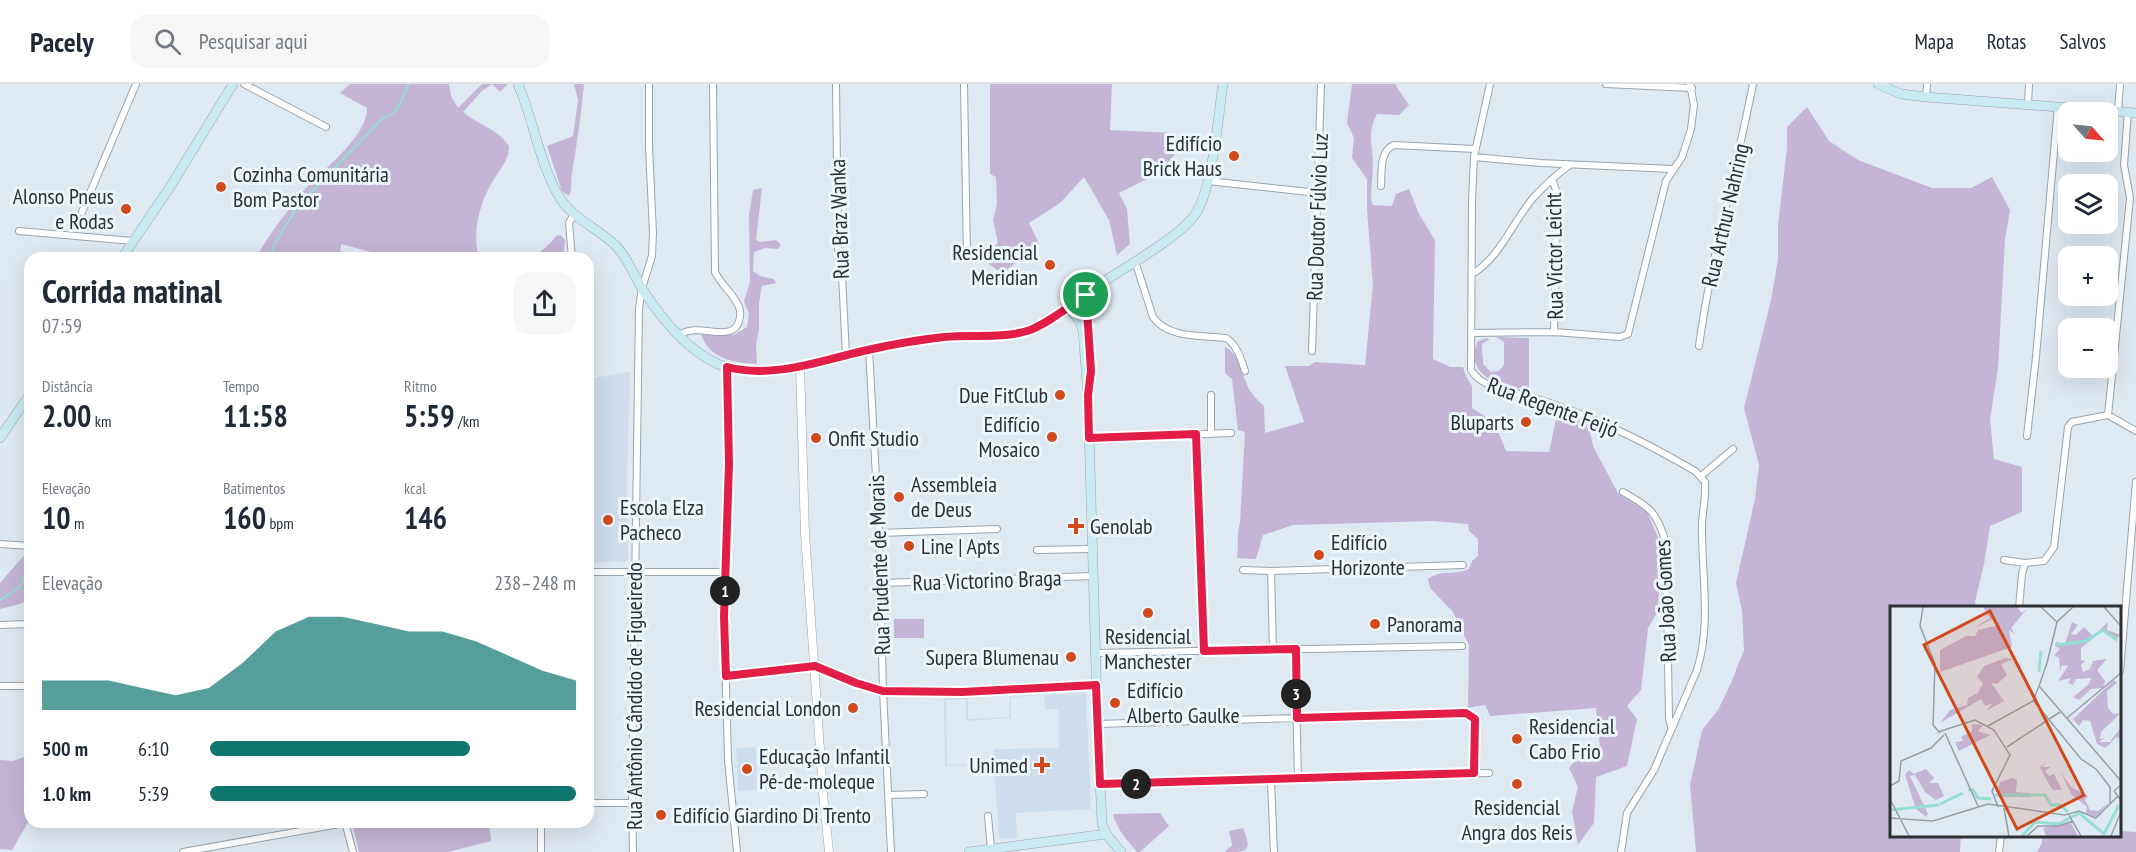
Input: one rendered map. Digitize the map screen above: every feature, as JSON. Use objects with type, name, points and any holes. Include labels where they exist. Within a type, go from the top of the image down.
[{"type":"main road","points":[[127,252],[233,84]]},
{"type":"main road","points":[[518,84],[547,172],[560,197],[574,214],[618,248],[629,262],[642,288],[678,335],[706,357],[727,367],[754,372],[800,366],[869,349],[946,336],[1014,333],[1028,330],[1068,307],[1190,221],[1202,202],[1208,181],[1223,84]]},
{"type":"main road","points":[[1878,84],[1901,94],[2058,106]]},
{"type":"main road","points":[[1086,295],[1091,371],[1088,395]]},
{"type":"main road","points":[[1068,307],[1080,321],[1083,332],[1088,395],[1102,823],[1106,834],[1121,852]]},
{"type":"main road","points":[[0,438],[24,403]]},
{"type":"main road","points":[[969,852],[1106,834]]},
{"type":"street","points":[[82,212],[136,84]]},
{"type":"street","points":[[244,84],[326,127]]},
{"type":"street","name":"Rua Antônio Cândido de Figueiredo","points":[[633,852],[634,572],[639,308],[642,288],[652,256],[653,233],[649,147],[650,84]]},
{"type":"street","points":[[678,335],[699,330],[727,332],[734,330],[739,324],[739,307],[715,272],[713,84]]},
{"type":"street","name":"Rua Braz Wanka","points":[[836,84],[838,248],[842,275],[846,355]]},
{"type":"street","points":[[964,84],[967,257]]},
{"type":"street","name":"Rua Doutor Fúlvio Luz","points":[[1312,351],[1322,84]]},
{"type":"street","name":"Rua Regente Feijó","points":[[1490,84],[1474,157],[1471,370],[1481,381],[1560,406],[1615,427],[1701,476]]},
{"type":"street","points":[[1471,333],[1554,332],[1624,337],[1628,334],[1661,198],[1672,169],[1682,157],[1691,129],[1694,105],[1691,86],[1606,84]]},
{"type":"street","name":"Rua Arthur Nahring","points":[[1699,346],[1706,294],[1753,84]]},
{"type":"street","points":[[1926,97],[1927,84]]},
{"type":"street","points":[[2028,103],[2029,84]]},
{"type":"street","points":[[2108,415],[2130,198],[2124,165],[2127,112],[2120,84]]},
{"type":"street","points":[[2027,436],[2058,106]]},
{"type":"street","points":[[1381,186],[1384,153],[1388,148],[1394,146],[1475,149]]},
{"type":"street","points":[[1474,157],[1672,169]]},
{"type":"street","points":[[1472,274],[1480,269],[1499,246],[1534,197],[1570,164]]},
{"type":"street","name":"Rua Victor Leicht","points":[[1552,179],[1557,193],[1554,332]]},
{"type":"street","points":[[1208,181],[1317,193]]},
{"type":"street","points":[[2129,185],[2136,189]]},
{"type":"street","points":[[571,252],[569,223],[574,214]]},
{"type":"street","points":[[19,231],[133,242]]},
{"type":"street","points":[[1135,261],[1153,317],[1158,324],[1177,333],[1231,341],[1245,370]]},
{"type":"street","name":"Rua Prudente de Morais","points":[[869,349],[879,533],[883,691],[891,852]]},
{"type":"street","points":[[800,366],[806,534],[829,852]]},
{"type":"street","points":[[727,367],[729,464],[725,572],[726,676],[731,806],[737,852]]},
{"type":"street","points":[[1211,395],[1211,434]]},
{"type":"street","points":[[2004,560],[2025,563],[2044,561],[2054,547],[2068,427],[2072,422],[2108,415],[2136,431]]},
{"type":"street","points":[[1089,438],[1231,433]]},
{"type":"street","points":[[1196,434],[1204,651]]},
{"type":"street","points":[[1621,852],[1627,813],[1654,770],[1702,654],[1705,603],[1702,523],[1706,491],[1705,482],[1701,476],[1733,449]]},
{"type":"street","points":[[2121,659],[2136,482]]},
{"type":"street","name":"Rua João Gomes","points":[[1623,492],[1647,505],[1657,517],[1666,543],[1671,728]]},
{"type":"street","points":[[879,533],[997,529]]},
{"type":"street","points":[[0,544],[24,545]]},
{"type":"street","points":[[1037,550],[1092,549]]},
{"type":"street","points":[[2019,606],[2025,563]]},
{"type":"street","points":[[1243,570],[1463,565]]},
{"type":"street","points":[[1271,571],[1273,650]]},
{"type":"street","points":[[594,572],[725,572]]},
{"type":"street","name":"Rua Victorino Braga","points":[[881,583],[1093,576]]},
{"type":"street","points":[[0,625],[24,624]]},
{"type":"street","points":[[1095,652],[1462,646]]},
{"type":"street","points":[[1296,649],[1298,780]]},
{"type":"street","points":[[726,676],[815,666],[856,683],[883,691],[962,692],[1096,685]]},
{"type":"street","points":[[0,686],[24,686]]},
{"type":"street","points":[[1097,724],[1466,713],[1475,719],[1474,773]]},
{"type":"street","points":[[1100,784],[1271,781],[1489,773]]},
{"type":"street","points":[[1271,781],[1274,852]]},
{"type":"street","points":[[888,795],[924,794]]},
{"type":"street","points":[[594,803],[632,803]]},
{"type":"street","points":[[988,816],[991,849]]},
{"type":"street","points":[[183,852],[317,828]]},
{"type":"street","points":[[346,828],[353,852]]},
{"type":"street","points":[[541,828],[541,852]]},
{"type":"street","points":[[1999,852],[2001,837]]},
{"type":"shaded area","points":[[350,84],[449,84],[451,96],[458,108],[482,84],[492,84],[482,91],[463,112],[499,135],[509,146],[505,161],[491,184],[480,210],[476,239],[478,252],[371,252],[341,244],[340,252],[260,252],[298,197],[340,155],[359,131],[367,108],[340,93]]},
{"type":"shaded area","points":[[492,84],[508,84],[500,92]]},
{"type":"shaded area","points":[[574,84],[584,84],[569,196],[562,191],[547,146],[573,136],[578,100]]},
{"type":"shaded area","points":[[990,84],[1112,84],[1110,130],[1174,133],[1175,154],[1161,172],[1119,193],[1127,209],[1130,244],[1117,255],[1109,220],[1084,177],[1060,203],[1029,223],[1039,244],[1008,269],[997,270],[989,264],[988,252],[998,243],[993,220],[997,204],[996,177],[990,174]]},
{"type":"shaded area","points":[[1352,84],[1396,84],[1409,105],[1399,115],[1377,114],[1374,121],[1371,138],[1373,161],[1371,200],[1373,205],[1392,206],[1396,194],[1409,189],[1419,214],[1435,240],[1433,359],[1450,367],[1463,367],[1472,386],[1472,408],[1494,422],[1506,451],[1549,452],[1557,414],[1587,422],[1594,448],[1618,493],[1647,512],[1658,537],[1663,577],[1659,586],[1658,611],[1648,628],[1641,690],[1627,706],[1637,719],[1627,766],[1596,777],[1594,823],[1578,845],[1572,811],[1578,787],[1569,768],[1574,762],[1601,757],[1596,708],[1490,716],[1485,705],[1468,708],[1469,645],[1453,612],[1430,588],[1428,579],[1438,574],[1469,569],[1472,561],[1478,556],[1478,539],[1469,531],[1468,524],[1432,521],[1293,525],[1263,535],[1256,559],[1237,558],[1245,432],[1238,430],[1232,379],[1225,373],[1225,347],[1235,355],[1248,387],[1264,406],[1265,433],[1304,422],[1285,366],[1309,366],[1315,362],[1365,365],[1373,285],[1367,179],[1352,158],[1354,138],[1347,123]]},
{"type":"shaded area","points":[[1807,107],[1829,141],[1858,160],[1932,188],[1971,188],[1992,177],[2010,210],[2005,239],[1998,368],[1990,419],[1994,459],[2022,467],[2022,512],[1990,526],[1976,606],[1890,606],[1890,837],[1961,837],[1960,852],[1696,852],[1690,785],[1702,730],[1718,710],[1744,650],[1742,611],[1736,583],[1755,499],[1759,465],[1744,408],[1771,300],[1778,259],[1778,225],[1787,148],[1787,127]]},
{"type":"shaded area","points":[[762,188],[756,240],[760,242],[776,240],[781,245],[778,249],[765,248],[754,252],[753,271],[760,276],[774,279],[776,283],[762,286],[756,345],[757,364],[723,358],[710,349],[701,334],[734,335],[747,327],[749,314],[744,301],[750,282],[749,215],[753,190]]},
{"type":"shaded area","points":[[561,235],[565,240],[564,252],[541,252],[552,241],[556,236]]},
{"type":"shaded area","points":[[1496,337],[1529,338],[1529,388],[1497,383],[1480,371],[1475,363],[1474,353],[1478,341],[1488,338],[1489,340],[1482,344],[1483,364],[1491,372],[1499,371],[1504,365],[1504,342]]},
{"type":"shaded area","points":[[630,372],[627,475],[628,561],[594,563],[594,378]]},
{"type":"shaded area","points":[[24,555],[24,602],[0,609],[0,583]]},
{"type":"shaded area","points":[[894,619],[924,619],[924,638],[894,638]]},
{"type":"shaded area","name":"Unimed","points":[[1086,693],[1091,809],[1016,813],[1017,838],[999,839],[994,765],[945,766],[944,698],[968,697],[968,719],[1009,717],[1010,696]],"holes":[[[1044,695],[1045,709],[1059,709],[1059,748],[994,749],[994,763],[947,765],[946,700],[966,699],[966,721],[1011,718],[1011,697]]]},
{"type":"shaded area","name":"Educação Infantil Pé-de-moleque","points":[[756,747],[757,790],[738,791],[736,748]]},
{"type":"shaded area","points":[[24,757],[25,828],[12,850],[0,849],[0,760],[13,761]]},
{"type":"shaded area","points":[[1160,813],[1169,826],[1140,852],[1137,852],[1123,834],[1113,814]]},
{"type":"shaded area","points":[[353,828],[490,828],[491,841],[448,852],[359,852]]},
{"type":"shaded area","points":[[1243,828],[1248,842],[1246,849],[1238,852],[1225,852],[1232,845],[1229,831]]},
{"type":"shaded area","points":[[2121,831],[2136,832],[2136,852],[2037,852],[2042,843],[2042,837],[2121,837]]},
{"type":"waterway","points":[[272,252],[297,207],[382,119],[396,111],[409,84]]},
{"type":"waterway","points":[[0,600],[20,587],[24,577]]},
{"type":"place","name":"Edifício Brick Haus","points":[[1234,156]]},
{"type":"place","name":"Cozinha Comunitária Bom Pastor","points":[[221,187]]},
{"type":"place","name":"Alonso Pneus e Rodas","points":[[126,209]]},
{"type":"place","name":"Residencial Meridian","points":[[1050,265]]},
{"type":"place","name":"Due FitClub","points":[[1060,395]]},
{"type":"place","name":"Bluparts","points":[[1526,422]]},
{"type":"place","name":"Edifício Mosaico","points":[[1052,437]]},
{"type":"place","name":"Onfit Studio","points":[[816,438]]},
{"type":"place","name":"Assembleia de Deus","points":[[899,497]]},
{"type":"place","name":"Escola Elza Pacheco","points":[[608,520]]},
{"type":"place","name":"Genolab","points":[[1076,526]]},
{"type":"place","name":"Line | Apts","points":[[909,546]]},
{"type":"place","name":"Edifício Horizonte","points":[[1319,555]]},
{"type":"place","name":"Residencial Manchester","points":[[1148,613]]},
{"type":"place","name":"Panorama","points":[[1375,624]]},
{"type":"place","name":"Supera Blumenau","points":[[1071,657]]},
{"type":"place","name":"Edifício Alberto Gaulke","points":[[1115,703]]},
{"type":"place","name":"Residencial London","points":[[853,708]]},
{"type":"place","name":"Residencial Cabo Frio","points":[[1517,739]]},
{"type":"place","name":"Unimed","points":[[1042,765]]},
{"type":"place","name":"Educação Infantil Pé-de-moleque","points":[[747,769]]},
{"type":"place","name":"Residencial Angra dos Reis","points":[[1517,784]]},
{"type":"place","name":"Edifício Giardino Di Trento","points":[[661,815]]},
{"type":"route","points":[[1086,295],[1091,371],[1088,395],[1089,438],[1196,434],[1204,651],[1296,649],[1297,718],[1466,713],[1472,715],[1475,719],[1474,773],[1298,780],[1100,784],[1096,685],[962,692],[883,691],[856,683],[815,666],[726,676],[724,617],[729,464],[727,367],[741,371],[768,371],[913,341],[946,336],[1014,333],[1037,326],[1086,295]]}]
